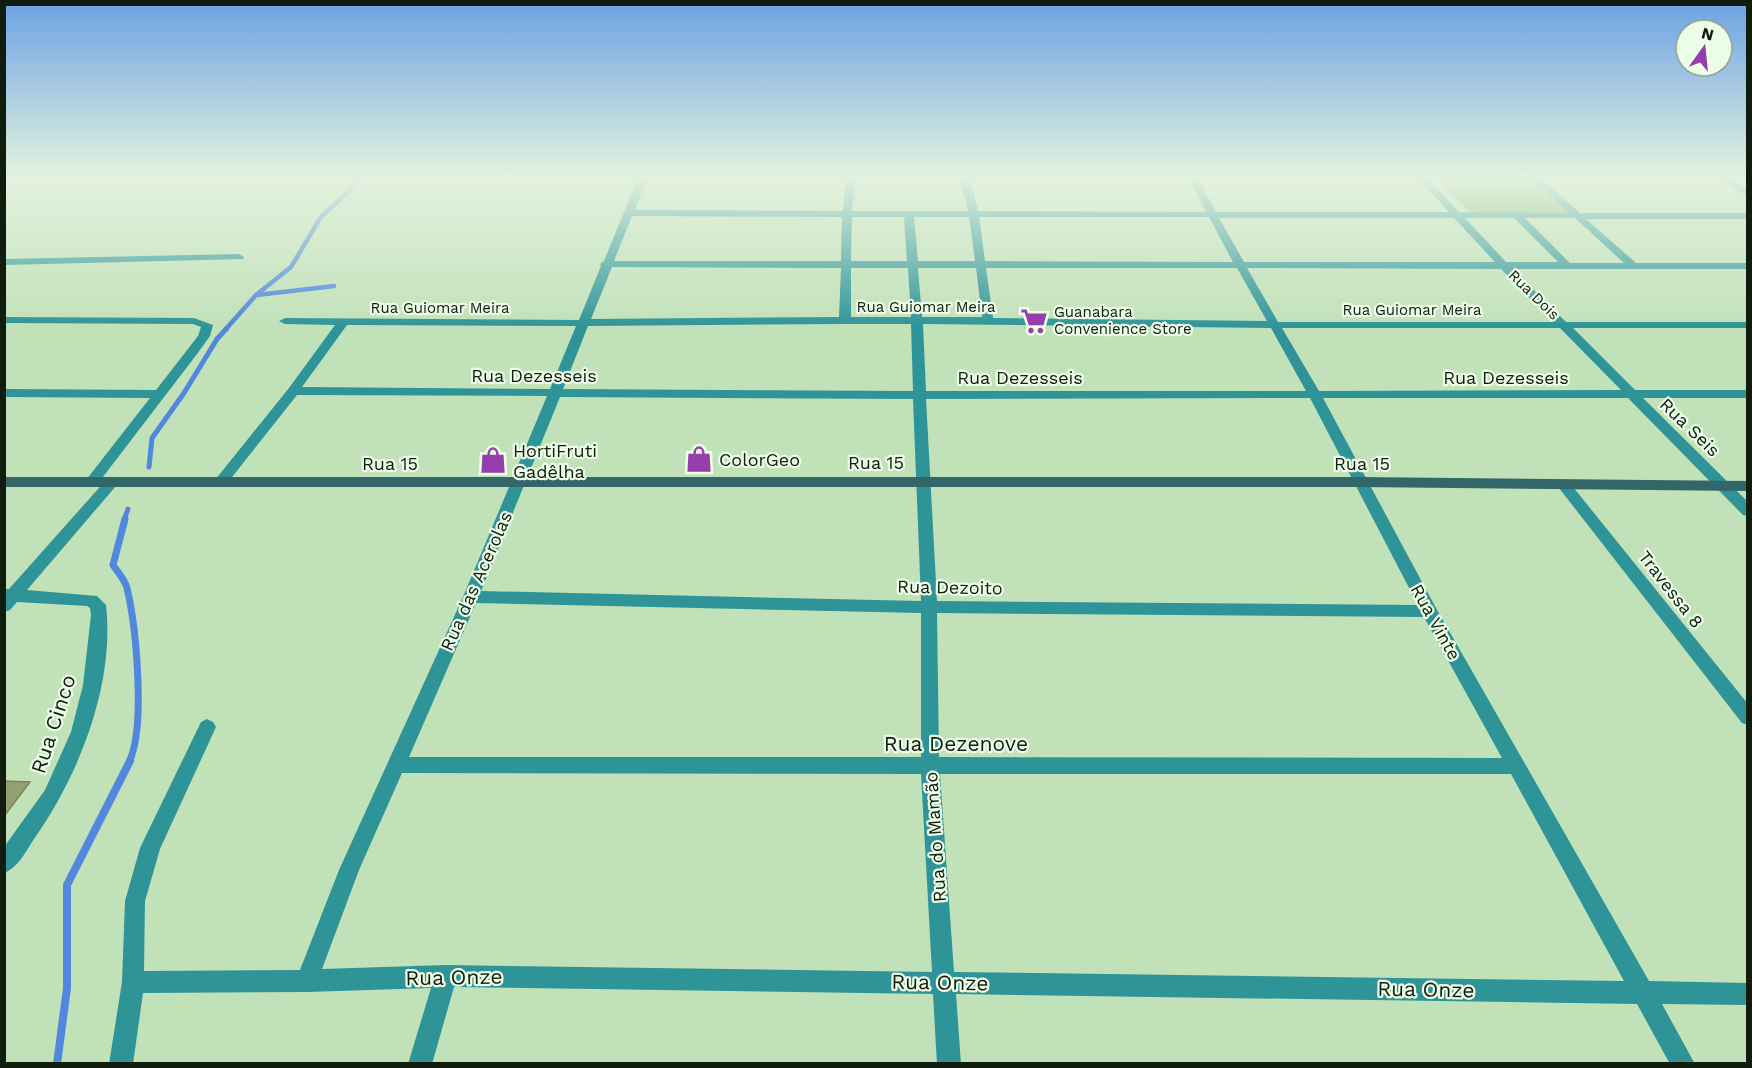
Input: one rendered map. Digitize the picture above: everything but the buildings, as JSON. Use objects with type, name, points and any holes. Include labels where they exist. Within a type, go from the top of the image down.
[{"type":"main road","name":"Rua 15","points":[[4,482],[1359,482],[1748,486]]},
{"type":"street","name":"Rua das Acerolas","points":[[307,981],[349,870],[397,765],[431,681],[471,597],[621,228]]},
{"type":"street","points":[[845,322],[847,228]]},
{"type":"street","name":"Rua do Mamão","points":[[910,228],[917,320],[921,482],[929,607],[930,766],[949,1064]]},
{"type":"street","points":[[976,228],[988,322]]},
{"type":"street","name":"Rua Vinte","points":[[1220,228],[1315,395],[1429,611],[1683,1064]]},
{"type":"street","name":"Rua Dois","points":[[1469,228],[1630,394]]},
{"type":"street","points":[[1529,228],[1567,266]]},
{"type":"street","points":[[1591,228],[1635,267]]},
{"type":"street","points":[[4,262],[238,256]]},
{"type":"street","points":[[605,264],[1748,266]]},
{"type":"street","points":[[4,320],[204,323],[207,329],[193,351],[91,483]]},
{"type":"street","name":"Rua Guiomar Meira","points":[[285,321],[582,323],[917,320],[1275,325],[1748,325]]},
{"type":"street","points":[[220,483],[293,391],[343,322]]},
{"type":"street","name":"Rua Dezesseis","points":[[293,391],[920,395],[1748,394]]},
{"type":"street","points":[[4,393],[159,394]]},
{"type":"street","name":"Rua Seis","points":[[1630,394],[1725,486]]},
{"type":"street","points":[[8,599],[111,483]]},
{"type":"street","name":"Travessa 8","points":[[1564,485],[1748,718]]},
{"type":"street","points":[[1725,486],[1748,511]]},
{"type":"street","name":"Rua Cinco","points":[[4,864],[53,795],[71,755],[91,691],[99,633],[98,605],[91,600],[79,597],[8,599]]},
{"type":"street","name":"Rua Dezoito","points":[[471,597],[929,607],[1429,611]]},
{"type":"street","points":[[122,1064],[133,982],[135,901],[142,873],[150,848],[207,727]]},
{"type":"street","name":"Rua Dezenove","points":[[397,765],[1515,766]]},
{"type":"street","points":[[420,1064],[446,976]]},
{"type":"street","name":"Rua Onze","points":[[133,982],[307,981],[446,976],[1748,994]]},
{"type":"waterway","points":[[225,330],[256,295],[291,267],[314,228]]},
{"type":"waterway","points":[[257,295],[334,286]]},
{"type":"waterway","points":[[149,467],[152,438],[184,393],[217,339],[227,328]]},
{"type":"waterway","points":[[124,520],[128,509]]},
{"type":"waterway","points":[[125,519],[113,565],[127,588],[134,626],[138,702],[137,726],[129,762]]},
{"type":"waterway","points":[[57,1064],[67,988],[67,885],[130,761]]},
{"type":"place","name":"Guanabara Convenience Store","points":[[1034,321]]},
{"type":"place","name":"ColorGeo","points":[[699,459]]},
{"type":"place","name":"HortiFruti Gadêlha","points":[[493,460]]}]
